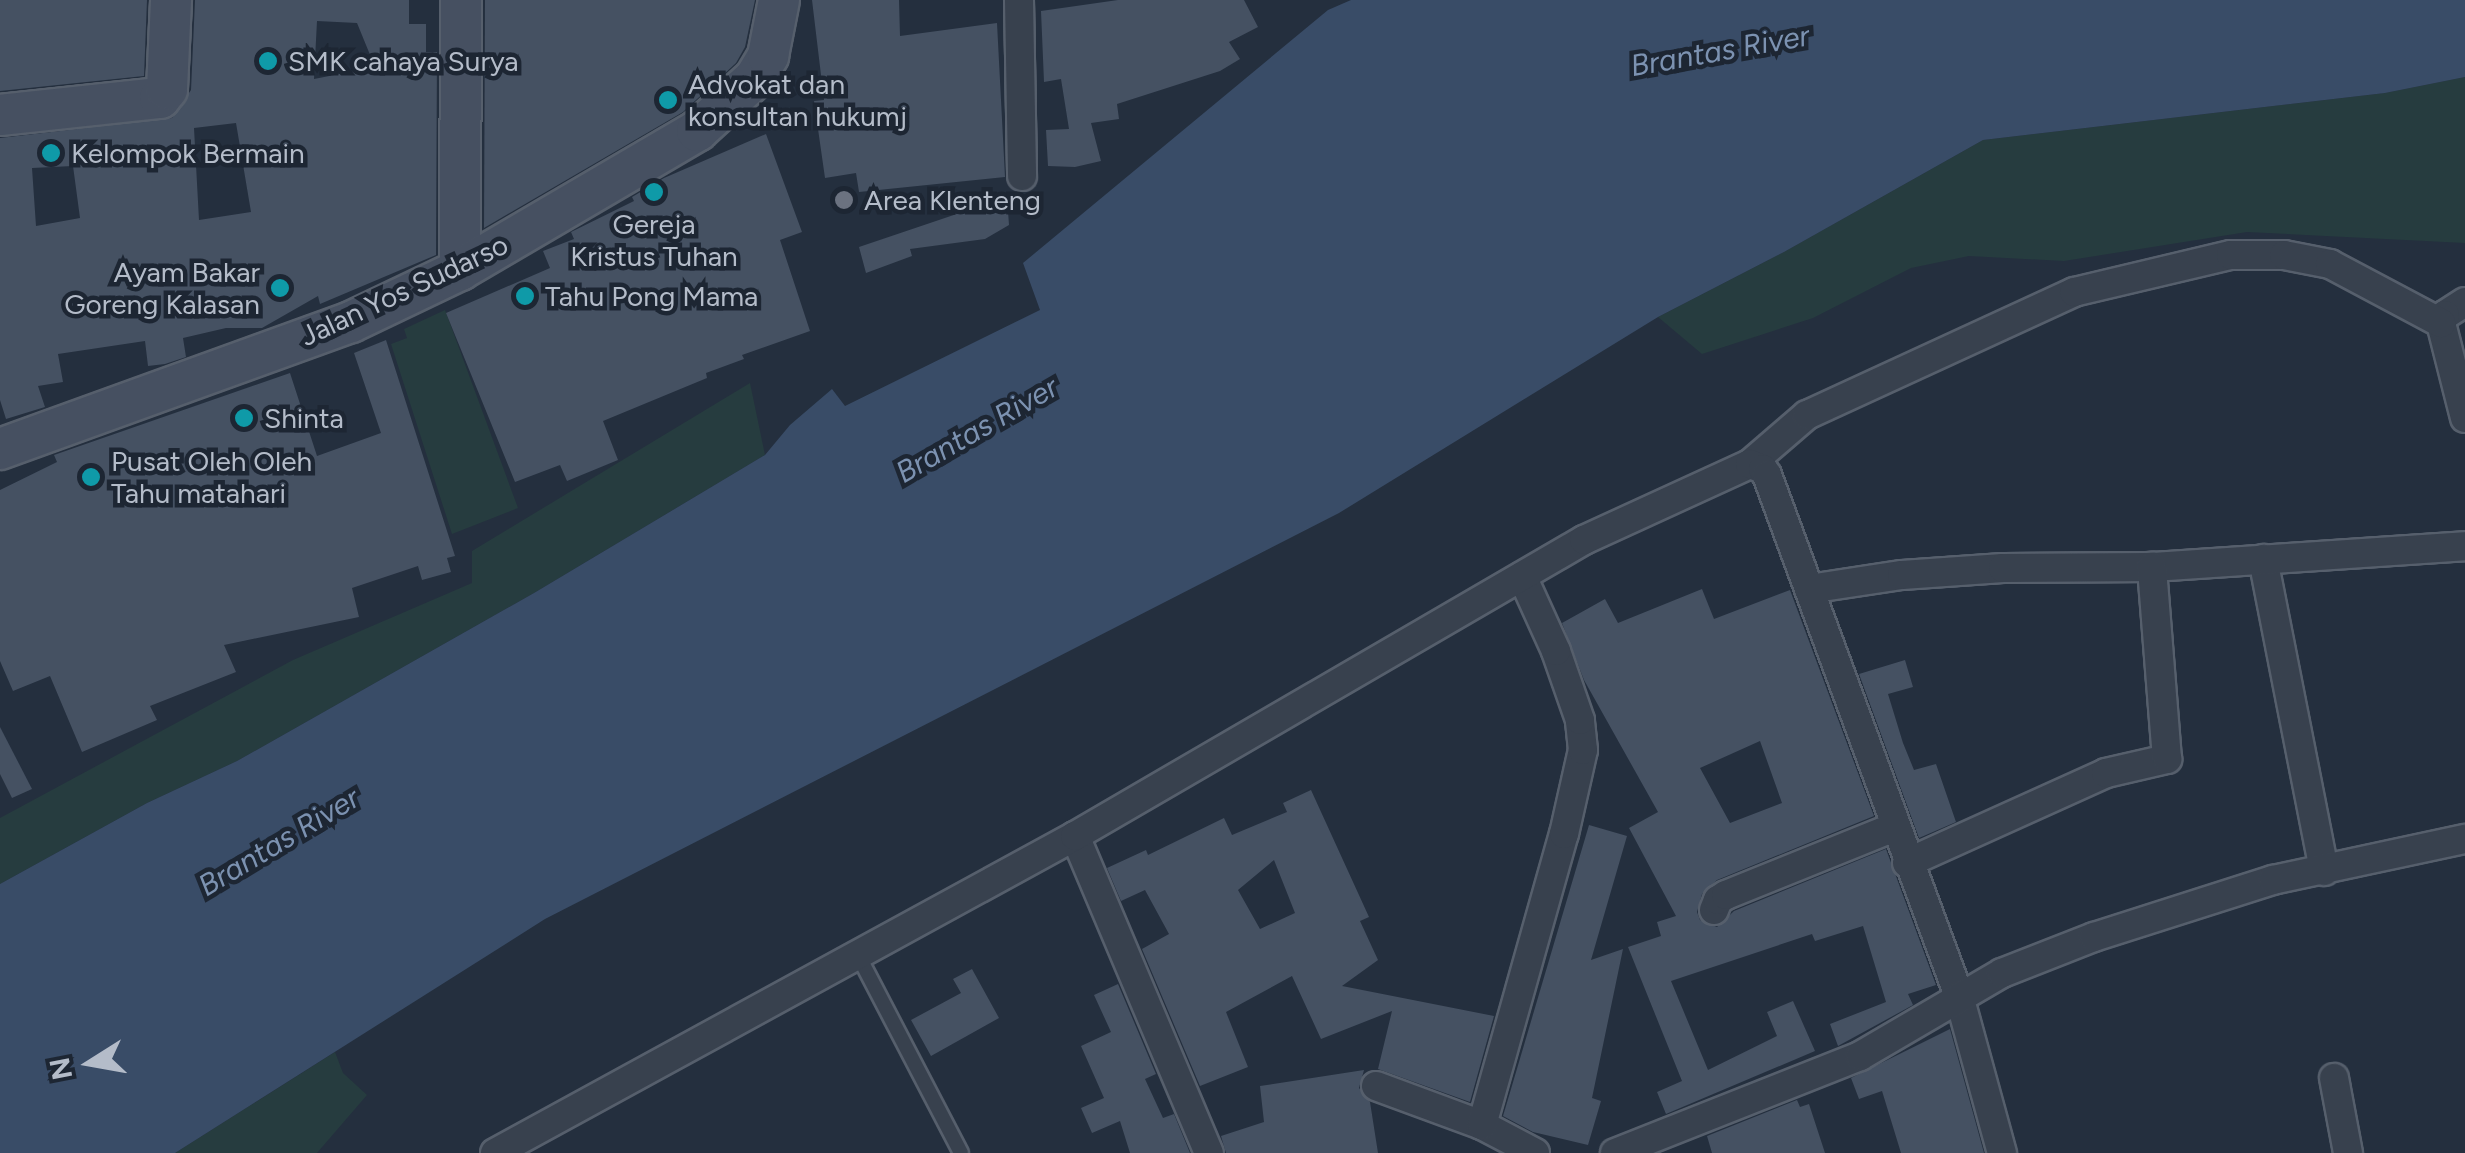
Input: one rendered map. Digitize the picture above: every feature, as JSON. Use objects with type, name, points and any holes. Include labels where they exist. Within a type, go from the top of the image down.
[{"type":"main road","points":[[0,115],[160,98],[167,89],[172,0]]},
{"type":"main road","points":[[460,270],[461,0]]},
{"type":"main road","name":"Jalan Yos Sudarso","points":[[0,448],[350,322],[460,270],[697,131],[755,78],[768,56],[780,0]]},
{"type":"street","points":[[1019,0],[1022,176]]},
{"type":"street","points":[[495,1153],[1075,836],[1584,540],[1750,464],[1806,414],[2074,292],[2232,255],[2284,256],[2330,264],[2441,322]]},
{"type":"street","points":[[2465,302],[2445,314],[2441,322],[2465,418]]},
{"type":"street","points":[[1750,464],[1763,469],[1767,476],[1907,863],[1960,996],[2002,1153]]},
{"type":"street","points":[[1809,588],[1986,570],[2152,567],[2465,546]]},
{"type":"street","points":[[2263,560],[2324,871]]},
{"type":"street","points":[[1907,863],[2106,773],[2167,759],[2152,567]]},
{"type":"street","points":[[1482,1125],[1583,750],[1580,720],[1556,650],[1522,576]]},
{"type":"street","points":[[1714,910],[1726,894],[1894,827]]},
{"type":"street","points":[[1075,836],[1209,1153]]},
{"type":"street","points":[[1615,1153],[1860,1056],[1905,1034],[2002,973],[2094,936],[2273,880],[2465,839]]},
{"type":"street","points":[[2334,1078],[2348,1153]]},
{"type":"street","points":[[1376,1086],[1482,1125],[1535,1153]]},
{"type":"lane","points":[[858,955],[961,1153]]},
{"type":"green space","points":[[2465,77],[2465,243],[2247,232],[2064,261],[1969,256],[1911,268],[1813,318],[1702,354],[1658,317],[1784,252],[1983,140],[2385,93]]},
{"type":"green space","points":[[445,310],[518,508],[452,534],[391,344],[407,338],[404,329]]},
{"type":"green space","points":[[750,383],[765,455],[534,593],[237,761],[147,803],[0,884],[0,818],[293,660],[472,583],[472,551]]},
{"type":"green space","points":[[335,1052],[343,1073],[367,1095],[317,1153],[175,1153]]},
{"type":"water","name":"Brantas River","points":[[1351,0],[2465,0],[2465,77],[2385,93],[1983,140],[1784,252],[1658,317],[1339,513],[545,919],[175,1153],[0,1153],[0,884],[147,803],[237,761],[534,593],[765,455],[790,425],[832,389],[845,406],[1040,310],[1023,263],[1328,10]]},
{"type":"building","points":[[0,0],[147,0],[144,76],[0,91]]},
{"type":"building","points":[[195,0],[409,0],[409,24],[426,24],[426,52],[437,52],[436,255],[320,304],[318,296],[262,328],[226,328],[183,338],[186,357],[165,364],[148,366],[145,341],[58,354],[63,382],[38,386],[45,407],[6,419],[0,400],[0,138],[172,118],[191,90]],"holes":[[[317,21],[357,23],[375,67],[314,79]],[[236,123],[251,212],[199,220],[194,128]],[[73,166],[80,218],[36,226],[32,168]]]},
{"type":"building","points":[[485,0],[755,0],[745,47],[736,63],[683,112],[484,228]]},
{"type":"building","points":[[812,0],[899,0],[900,36],[997,23],[1005,177],[859,192],[856,173],[825,178],[814,101],[824,100]]},
{"type":"building","points":[[1118,0],[1244,0],[1258,27],[1229,42],[1240,59],[1220,71],[1117,104],[1119,119],[1091,123],[1101,161],[1075,167],[1048,166],[1046,130],[1069,129],[1061,79],[1044,82],[1041,11]]},
{"type":"building","points":[[766,134],[802,232],[780,240],[810,331],[742,355],[744,359],[706,373],[707,378],[603,421],[618,460],[567,481],[560,465],[515,482],[446,313],[550,268],[543,251],[574,239],[571,232],[634,201],[632,197],[664,178]]},
{"type":"building","points":[[1007,197],[1009,225],[985,239],[910,249],[912,256],[866,273],[859,247]]},
{"type":"building","points":[[386,340],[455,556],[447,558],[451,572],[422,580],[418,566],[352,588],[359,617],[224,645],[236,672],[150,706],[157,720],[82,752],[50,676],[13,691],[0,661],[0,490],[57,462],[54,455],[290,373],[317,456],[381,433],[354,353]]},
{"type":"building","points":[[1702,589],[1714,619],[1790,590],[1874,816],[1717,880],[1702,894],[1697,912],[1700,920],[1717,927],[1734,911],[1886,849],[1936,985],[1908,994],[1913,1005],[1838,1046],[1830,1024],[1886,1002],[1863,926],[1815,941],[1812,934],[1671,981],[1708,1070],[1777,1036],[1767,1012],[1793,1001],[1815,1051],[1666,1114],[1657,1092],[1682,1081],[1628,947],[1661,936],[1657,922],[1676,916],[1629,828],[1658,812],[1584,680],[1562,623],[1605,599],[1618,623]],"holes":[[[1760,741],[1782,803],[1730,823],[1700,768]]]},
{"type":"building","points":[[1905,660],[1913,687],[1888,694],[1903,743],[1914,770],[1936,764],[1956,822],[1919,838],[1859,674]]},
{"type":"building","points":[[0,727],[32,789],[12,798],[0,774]]},
{"type":"building","points":[[1311,790],[1369,917],[1360,921],[1378,960],[1342,986],[1494,1016],[1470,1102],[1378,1069],[1392,1011],[1321,1039],[1292,976],[1226,1012],[1248,1067],[1200,1086],[1142,949],[1169,934],[1145,890],[1121,901],[1107,868],[1146,850],[1148,855],[1224,818],[1232,835],[1287,812],[1283,803]],"holes":[[[1274,860],[1295,913],[1260,929],[1238,890]]]},
{"type":"building","points":[[1589,825],[1627,836],[1591,960],[1623,949],[1592,1098],[1601,1101],[1588,1145],[1533,1132],[1503,1116]]},
{"type":"building","points":[[972,969],[999,1018],[931,1056],[911,1020],[961,993],[953,979]]},
{"type":"building","points":[[1118,984],[1156,1074],[1145,1079],[1163,1118],[1174,1114],[1190,1153],[1130,1153],[1120,1121],[1092,1133],[1081,1108],[1104,1098],[1081,1046],[1111,1032],[1094,995]]},
{"type":"building","points":[[1950,1029],[1984,1153],[1901,1153],[1882,1091],[1859,1099],[1851,1078]]},
{"type":"building","points":[[1364,1070],[1359,1088],[1370,1102],[1378,1153],[1226,1153],[1221,1136],[1264,1122],[1260,1086]]},
{"type":"building","points":[[1797,1100],[1800,1107],[1809,1104],[1825,1153],[1712,1153],[1707,1136]]},
{"type":"place","name":"SMK cahaya Surya","points":[[268,61]]},
{"type":"place","name":"Advokat dan konsultan hukumj","points":[[668,100]]},
{"type":"place","name":"Kelompok Bermain","points":[[51,153]]},
{"type":"place","name":"Gereja Kristus Tuhan","points":[[654,192]]},
{"type":"place","name":"Area Klenteng","points":[[844,200]]},
{"type":"place","name":"Ayam Bakar Goreng Kalasan","points":[[280,288]]},
{"type":"place","name":"Tahu Pong Mama","points":[[525,296]]},
{"type":"place","name":"Shinta","points":[[244,418]]},
{"type":"place","name":"Pusat Oleh Oleh Tahu matahari","points":[[91,477]]}]
